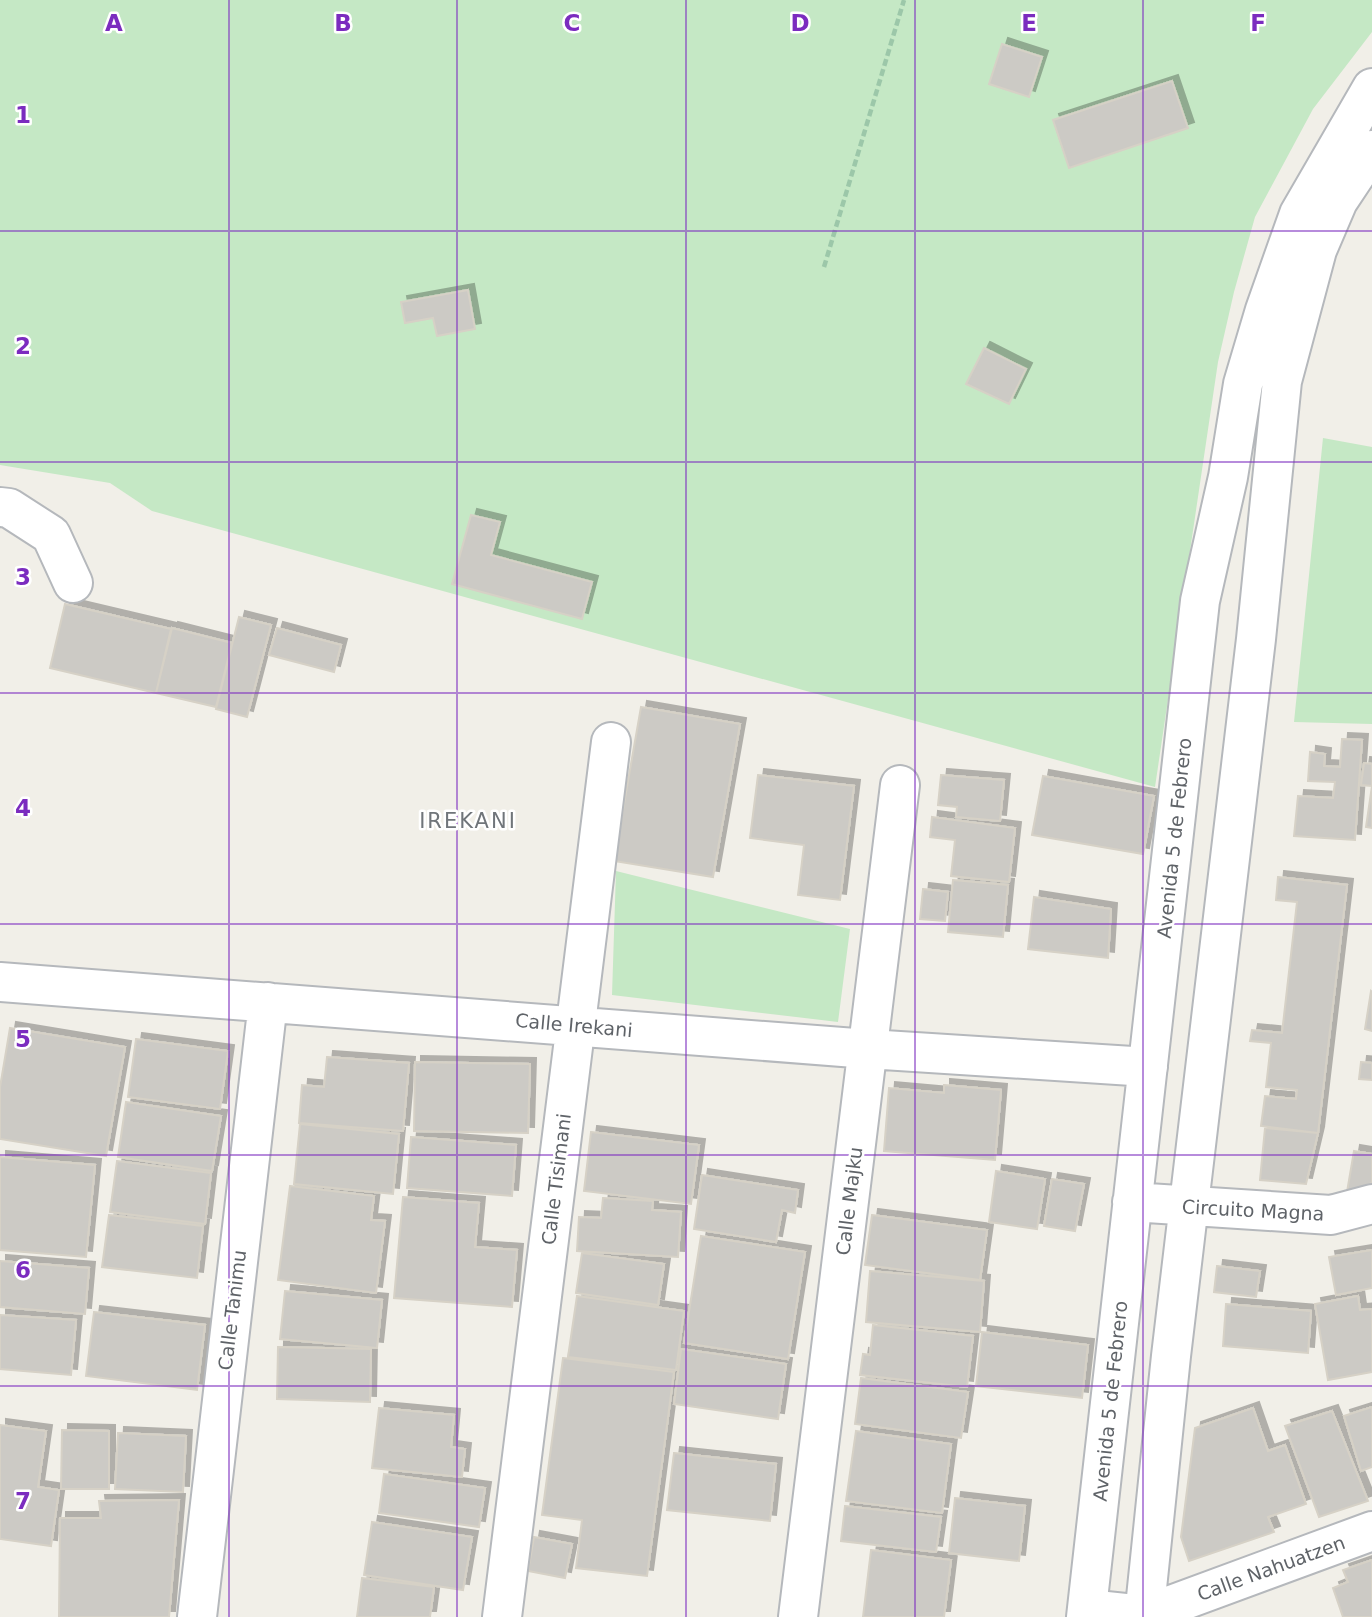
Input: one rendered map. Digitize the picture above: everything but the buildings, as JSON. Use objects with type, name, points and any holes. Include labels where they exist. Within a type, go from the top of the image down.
[{"type":"street","name":"Avenida 5 de Febrero","points":[[1087,1613],[1200,601],[1228,477],[1243,384],[1265,310],[1299,214],[1372,88]]},
{"type":"street","points":[[1144,1616],[1260,602],[1282,381],[1317,250],[1338,201],[1372,150]]},
{"type":"street","points":[[0,507],[9,508],[51,535],[73,583]]},
{"type":"street","points":[[1200,601],[1260,602]]},
{"type":"street","name":"Calle Tisimani","points":[[502,1617],[611,742]]},
{"type":"street","name":"Calle Majku","points":[[798,1617],[900,785]]},
{"type":"street","name":"Calle Irekani","points":[[0,982],[868,1049],[1148,1067]]},
{"type":"street","name":"Calle Tanimu","points":[[197,1617],[268,1002]]},
{"type":"street","name":"Circuito Magna","points":[[1132,1202],[1331,1215],[1372,1204]]},
{"type":"street","name":"Calle Nahuatzen","points":[[1087,1613],[1144,1616],[1372,1531]]},
{"type":"path","points":[[824,267],[904,0]]},
{"type":"green space","points":[[0,0],[1372,0],[1372,32],[1313,109],[1255,217],[1234,292],[1218,362],[1155,787],[152,511],[110,483],[0,465]]},
{"type":"green space","points":[[1323,438],[1372,447],[1372,724],[1294,722]]},
{"type":"green space","points":[[616,871],[850,929],[838,1022],[612,995]]},
{"type":"district","name":"IREKANI","points":[[468,821]]}]
